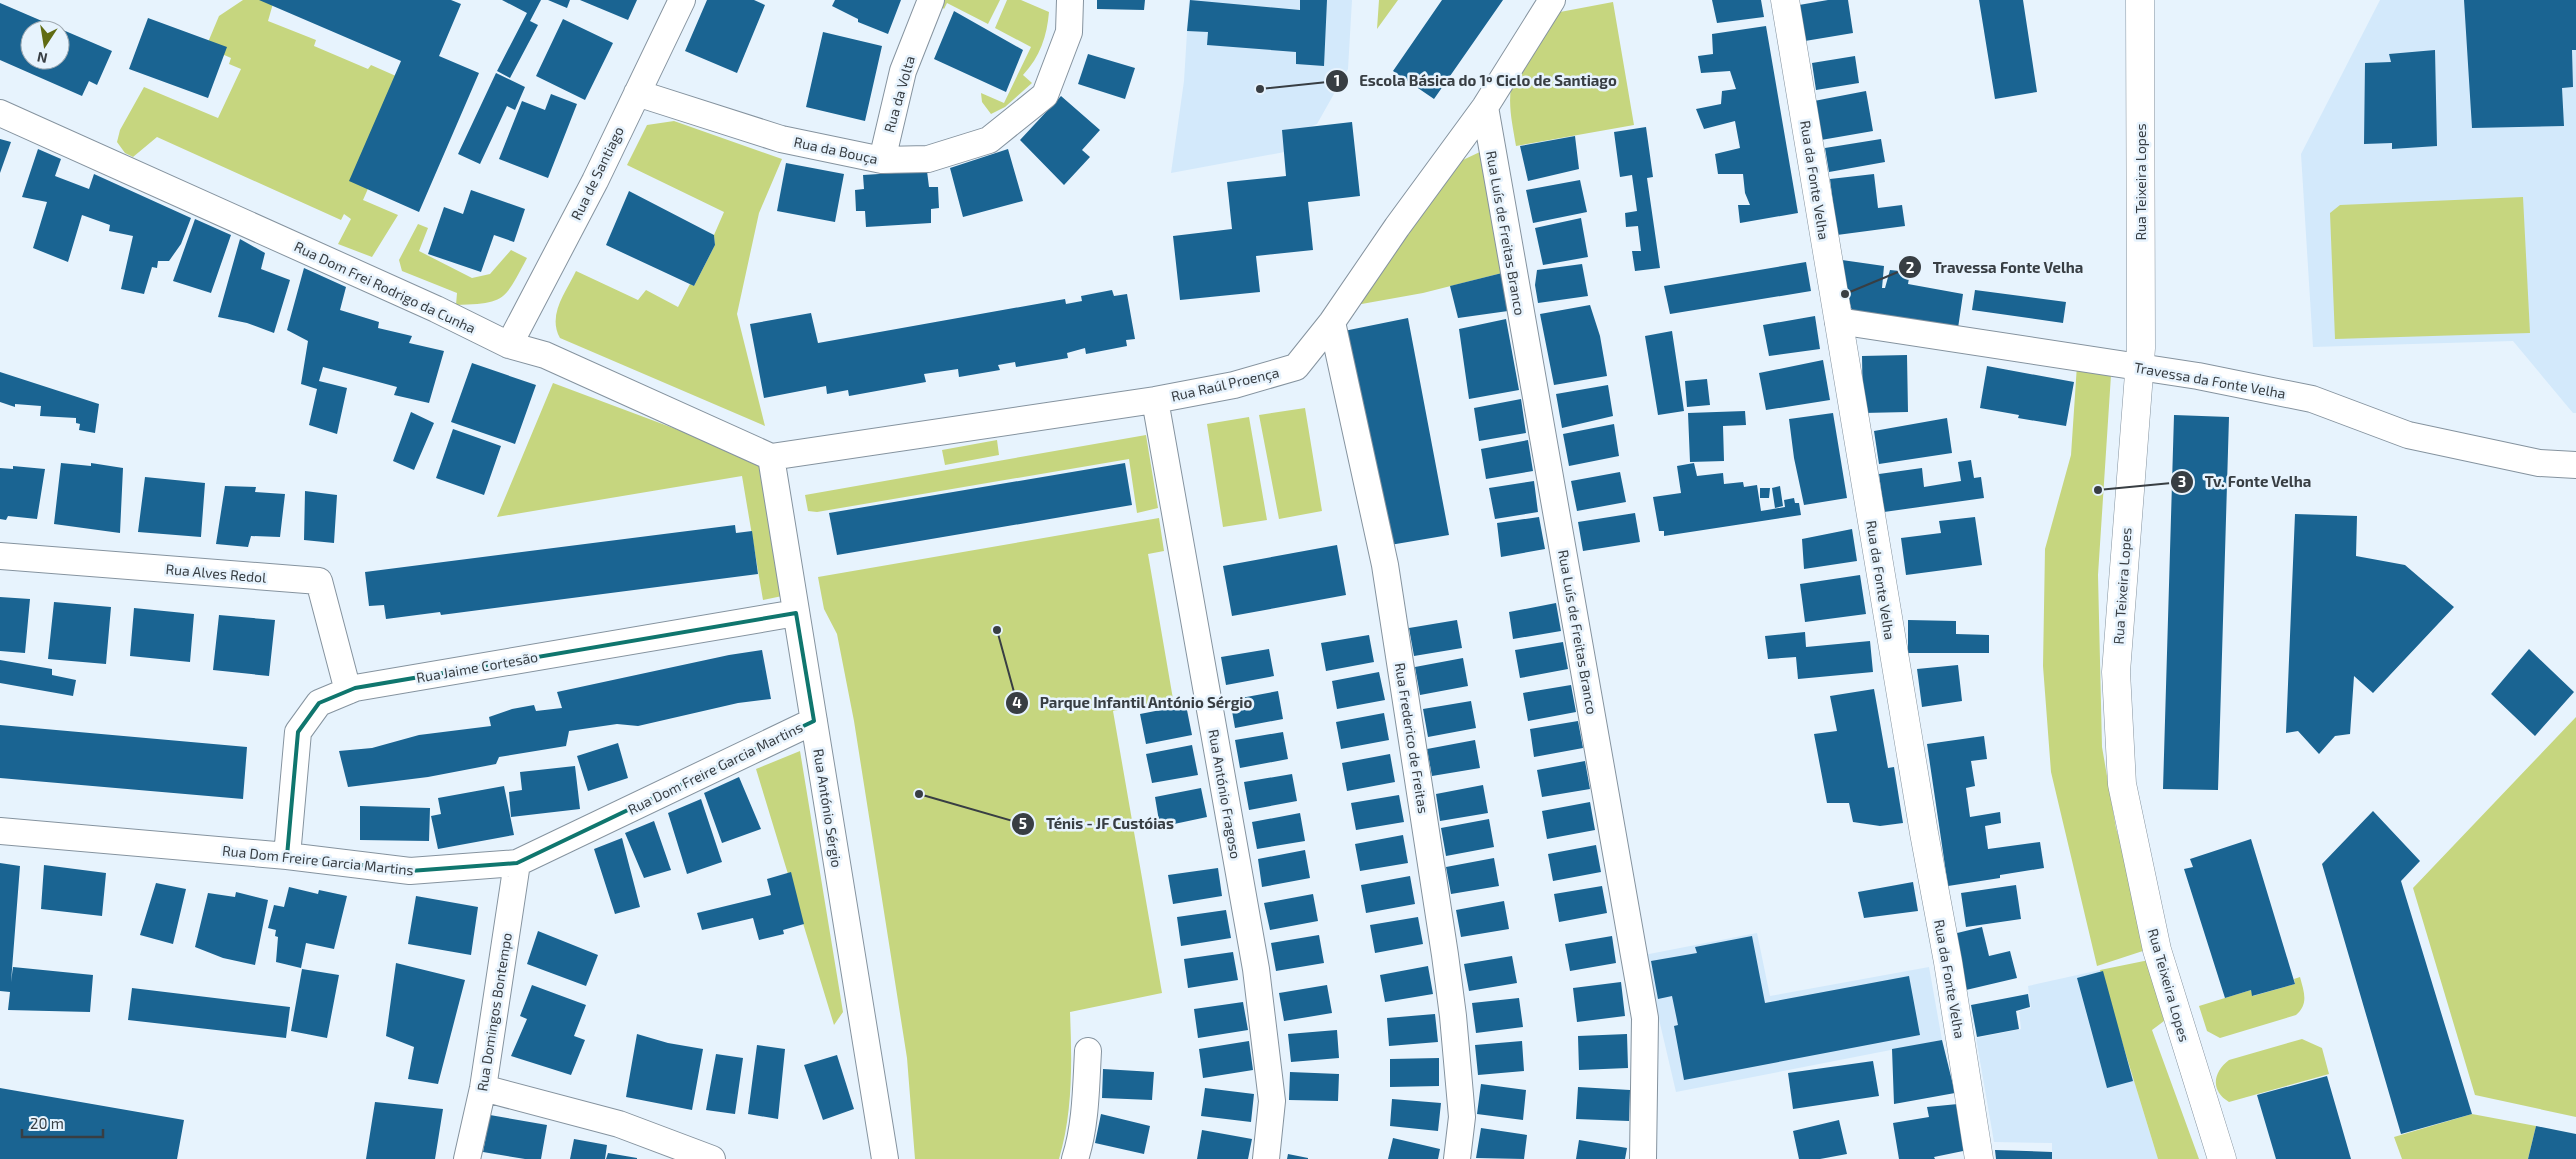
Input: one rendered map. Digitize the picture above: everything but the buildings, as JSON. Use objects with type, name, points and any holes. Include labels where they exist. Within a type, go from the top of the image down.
[{"type":"street","name":"Rua de Santiago","points":[[510,345],[595,181],[682,0]]},
{"type":"street","name":"Rua da Volta","points":[[882,160],[903,71],[931,0]]},
{"type":"street","name":"Rua da Bouça","points":[[637,93],[781,139],[882,160],[928,160],[989,140],[1045,95],[1069,32],[1070,0]]},
{"type":"street","name":"Rua Raúl Proença","points":[[771,457],[1155,400],[1234,385],[1296,367],[1332,322],[1397,227],[1485,107],[1552,0]]},
{"type":"street","name":"Rua da Fonte Velha","points":[[1785,0],[1924,833],[1948,962],[1979,1159]]},
{"type":"street","name":"Rua Teixeira Lopes","points":[[2140,0],[2139,367],[2116,672],[2122,784],[2157,950],[2222,1159]]},
{"type":"street","name":"Rua Luís de Freitas Branco","points":[[1485,107],[1645,1018],[1643,1159]]},
{"type":"street","name":"Rua Dom Frei Rodrigo da Cunha","points":[[0,113],[427,305],[510,345],[544,354],[771,457]]},
{"type":"street","name":"Travessa da Fonte Velha","points":[[1838,321],[2139,367],[2312,399],[2408,435],[2539,463],[2576,466]]},
{"type":"street","name":"Rua Frederico de Freitas","points":[[1332,322],[1385,565],[1442,935],[1453,1016],[1462,1117],[1457,1159]]},
{"type":"street","name":"Rua António Fragoso","points":[[1155,400],[1256,969],[1272,1101],[1266,1159]]},
{"type":"street","name":"Rua António Sérgio","points":[[771,457],[884,1159]]},
{"type":"street","name":"Rua Alves Redol","points":[[0,556],[319,581],[348,691]]},
{"type":"street","name":"Rua Jaime Cortesão","points":[[288,856],[298,732],[319,703],[348,691],[796,613]]},
{"type":"street","name":"Rua Dom Freire Garcia Martins","points":[[0,831],[288,856],[410,871],[517,863],[814,721]]},
{"type":"street","name":"Rua Domingos Bontempo","points":[[467,1159],[482,1088],[517,863]]},
{"type":"street","points":[[1075,1159],[1080,1146],[1086,1095],[1088,1051]]},
{"type":"street","points":[[482,1088],[619,1124],[712,1159]]},
{"type":"highlighted area","points":[[796,613],[814,721],[517,863],[410,871],[287,856],[298,732],[319,703],[355,688]]},
{"type":"shaded area","points":[[1189,0],[1352,0],[1348,69],[1317,124],[1289,135],[1290,151],[1171,173],[1184,81]]},
{"type":"shaded area","points":[[2380,0],[2576,0],[2576,413],[2573,413],[2513,341],[2313,347],[2301,154]]},
{"type":"shaded area","points":[[1757,933],[1770,996],[1929,967],[1942,1040],[1676,1092],[1644,955]]},
{"type":"shaded area","points":[[2100,970],[2158,1159],[2052,1159],[2052,1143],[1994,1142],[1976,1038],[2021,1029],[2019,1011],[2031,1008],[2028,986]]},
{"type":"green space","points":[[243,0],[274,0],[268,21],[316,40],[314,46],[368,69],[371,65],[414,84],[363,200],[398,215],[372,257],[338,244],[351,219],[344,214],[341,220],[157,137],[133,157],[125,153],[117,142],[120,130],[144,87],[218,118],[241,69],[229,64],[231,58],[206,47],[219,16]]},
{"type":"green space","points":[[944,0],[1000,0],[988,24],[947,3],[944,9],[942,7]]},
{"type":"green space","points":[[1007,0],[1021,0],[1049,12],[1048,21],[1042,46],[1034,61],[1023,75],[1032,83],[1005,107],[991,114],[982,102],[981,93],[1004,103],[1031,47],[995,28]]},
{"type":"green space","points":[[1379,0],[1398,0],[1377,29]]},
{"type":"green space","points":[[1613,2],[1634,125],[1516,146],[1511,117],[1510,95],[1513,80],[1524,61],[1560,12]]},
{"type":"green space","points":[[674,121],[782,159],[759,213],[737,314],[765,426],[560,338],[557,329],[556,321],[559,304],[576,271],[638,300],[646,290],[678,307],[690,284],[694,286],[715,245],[714,235],[724,212],[627,165],[647,125]]},
{"type":"green space","points":[[1482,151],[1502,273],[1423,293],[1356,305],[1448,167]]},
{"type":"green space","points":[[2523,197],[2530,333],[2335,339],[2330,213],[2340,205]]},
{"type":"green space","points":[[418,224],[428,228],[419,251],[472,278],[490,274],[511,250],[527,258],[508,291],[502,297],[485,303],[456,305],[457,293],[402,271],[399,260]]},
{"type":"green space","points":[[2077,365],[2111,375],[2098,575],[2102,747],[2116,828],[2152,948],[2097,966],[2051,772],[2043,666],[2045,549],[2071,455]]},
{"type":"green space","points":[[553,383],[764,462],[787,595],[763,600],[742,476],[497,517]]},
{"type":"green space","points":[[1305,408],[1322,511],[1279,519],[1259,415]]},
{"type":"green space","points":[[1249,417],[1267,520],[1223,527],[1207,424]]},
{"type":"green space","points":[[1146,435],[1158,508],[1137,513],[1129,459],[817,512],[808,511],[805,495]]},
{"type":"green space","points":[[997,440],[999,455],[945,465],[942,450]]},
{"type":"green space","points":[[1159,518],[1164,551],[1148,554],[1173,699],[1113,711],[1162,993],[1070,1012],[1071,1068],[1069,1105],[1064,1141],[1059,1159],[915,1159],[907,1058],[854,721],[837,634],[824,609],[818,577]]},
{"type":"green space","points":[[2576,717],[2576,1117],[2475,1095],[2413,888]]},
{"type":"green space","points":[[800,751],[843,1012],[834,1025],[756,769]]},
{"type":"green space","points":[[2149,960],[2164,1021],[2152,1030],[2199,1159],[2158,1159],[2100,970]]},
{"type":"green space","points":[[2300,977],[2304,1002],[2303,1007],[2296,1015],[2220,1038],[2207,1031],[2199,1006],[2251,990],[2253,996],[2295,984],[2294,979]]},
{"type":"green space","points":[[2302,1039],[2322,1048],[2329,1074],[2229,1102],[2223,1098],[2216,1087],[2216,1081],[2220,1070],[2229,1060]]},
{"type":"green space","points":[[2472,1114],[2536,1126],[2528,1159],[2402,1159],[2394,1137]]},
{"type":"place","name":"Escola Básica do 1º Ciclo de Santiago","points":[[1260,89]]},
{"type":"place","name":"Travessa Fonte Velha","points":[[1845,294]]},
{"type":"place","name":"Tv. Fonte Velha","points":[[2098,490]]},
{"type":"place","name":"Parque Infantil António Sérgio","points":[[997,630]]},
{"type":"place","name":"Ténis - JF Custóias","points":[[919,794]]}]
